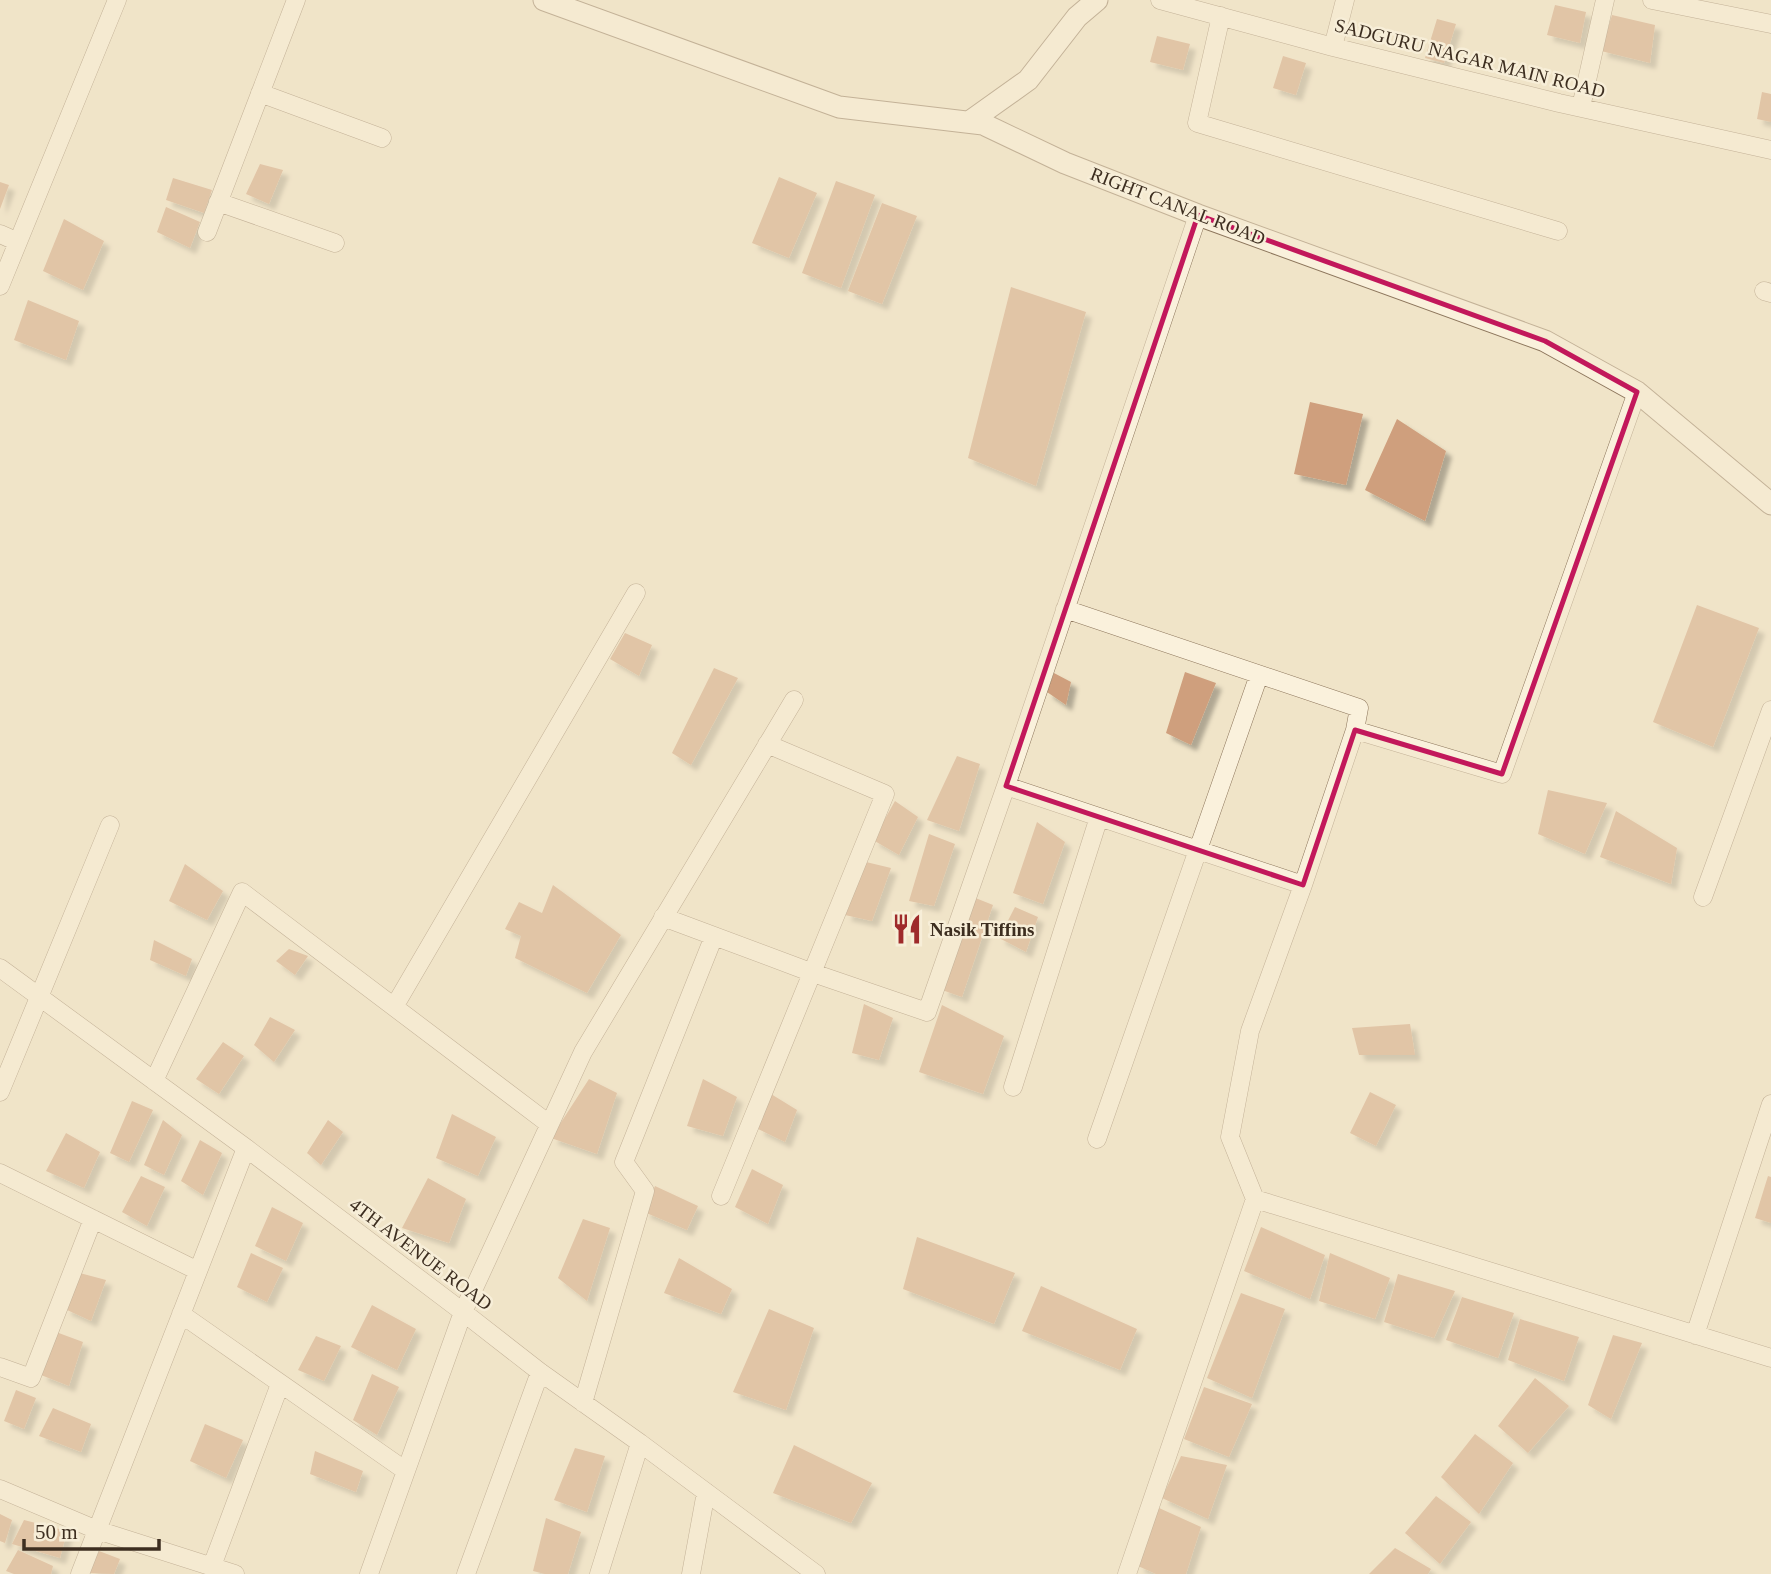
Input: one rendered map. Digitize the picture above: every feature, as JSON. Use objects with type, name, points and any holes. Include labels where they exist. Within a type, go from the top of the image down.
[{"type":"street","points":[[0,286],[117,0]]},
{"type":"street","points":[[207,232],[296,0]]},
{"type":"street","name":"RIGHT CANAL ROAD","points":[[544,0],[839,107],[983,124],[1065,163],[1198,215],[1545,341],[1637,392],[1771,503]]},
{"type":"street","points":[[969,122],[1028,80],[1077,18],[1097,0]]},
{"type":"street","name":"SADGURU NAGAR MAIN ROAD","points":[[1160,0],[1333,47],[1581,107],[1771,149]]},
{"type":"street","points":[[1333,47],[1345,0]]},
{"type":"street","points":[[1581,107],[1605,0]]},
{"type":"street","points":[[1652,0],[1771,24]]},
{"type":"street","points":[[1221,16],[1197,122],[1558,231]]},
{"type":"street","points":[[260,93],[382,138]]},
{"type":"street","points":[[218,202],[335,243]]},
{"type":"street","points":[[663,917],[927,1012],[1198,215]]},
{"type":"street","points":[[0,234],[18,242]]},
{"type":"street","points":[[1355,730],[1502,774],[1637,392]]},
{"type":"street","points":[[394,1007],[636,593]]},
{"type":"street","points":[[1065,609],[1359,708],[1355,730],[1303,885],[1250,1031],[1230,1137],[1255,1199],[1127,1574]]},
{"type":"street","points":[[1097,1139],[1259,675]]},
{"type":"street","points":[[369,1574],[463,1312],[583,1052],[794,700]]},
{"type":"street","points":[[1703,897],[1771,710]]},
{"type":"street","points":[[721,1196],[885,794],[767,744]]},
{"type":"street","points":[[1006,786],[1303,885]]},
{"type":"street","points":[[1013,1087],[1099,817]]},
{"type":"street","points":[[0,1093],[110,825]]},
{"type":"street","points":[[154,1081],[242,892],[549,1124]]},
{"type":"street","points":[[583,1403],[645,1191],[624,1162],[714,936]]},
{"type":"street","name":"4TH AVENUE ROAD","points":[[0,968],[246,1148],[540,1372],[816,1574]]},
{"type":"street","points":[[1695,1335],[1771,1104]]},
{"type":"street","points":[[80,1574],[246,1148]]},
{"type":"street","points":[[0,1173],[198,1271]]},
{"type":"street","points":[[1255,1199],[1771,1358]]},
{"type":"street","points":[[0,1367],[31,1378],[93,1219]]},
{"type":"street","points":[[181,1314],[406,1471]]},
{"type":"street","points":[[466,1574],[540,1372]]},
{"type":"street","points":[[212,1566],[280,1384]]},
{"type":"street","points":[[599,1574],[640,1443]]},
{"type":"street","points":[[0,1489],[97,1530],[235,1574]]},
{"type":"street","points":[[691,1574],[706,1492]]},
{"type":"highlighted area","points":[[1198,215],[1545,341],[1637,392],[1502,774],[1355,730],[1303,885],[1006,786]]},
{"type":"building","points":[[1555,5],[1586,12],[1580,43],[1547,35]]},
{"type":"building","points":[[1612,15],[1655,25],[1650,63],[1601,51]]},
{"type":"building","points":[[1437,19],[1456,24],[1444,63],[1425,58]]},
{"type":"building","points":[[1157,36],[1190,44],[1183,70],[1150,62]]},
{"type":"building","points":[[1283,56],[1306,63],[1296,95],[1273,88]]},
{"type":"building","points":[[1762,92],[1771,94],[1771,122],[1757,119]]},
{"type":"building","points":[[260,164],[283,170],[269,204],[246,194]]},
{"type":"building","points":[[779,177],[817,193],[789,258],[752,243]]},
{"type":"building","points":[[173,178],[212,190],[204,213],[166,200]]},
{"type":"building","points":[[836,181],[875,195],[841,288],[802,273]]},
{"type":"building","points":[[0,182],[9,185],[0,209]]},
{"type":"building","points":[[882,203],[917,216],[882,304],[848,291]]},
{"type":"building","points":[[166,207],[200,222],[190,248],[157,232]]},
{"type":"building","points":[[64,219],[104,241],[83,290],[43,271]]},
{"type":"building","points":[[1011,287],[1086,312],[1036,486],[968,458]]},
{"type":"building","points":[[28,300],[79,321],[66,360],[14,340]]},
{"type":"building","points":[[1310,402],[1363,414],[1346,485],[1294,474]]},
{"type":"building","points":[[1397,419],[1446,451],[1425,521],[1365,490]]},
{"type":"building","points":[[1697,605],[1759,628],[1713,747],[1653,722]]},
{"type":"building","points":[[625,633],[652,645],[639,676],[610,659]]},
{"type":"building","points":[[714,668],[738,678],[691,765],[672,753]]},
{"type":"building","points":[[1185,672],[1216,683],[1191,745],[1166,733]]},
{"type":"building","points":[[1054,673],[1071,682],[1066,705],[1047,692]]},
{"type":"building","points":[[957,756],[980,764],[959,831],[927,820]]},
{"type":"building","points":[[1548,790],[1607,803],[1585,854],[1538,834]]},
{"type":"building","points":[[895,801],[918,817],[899,855],[873,840]]},
{"type":"building","points":[[1616,811],[1677,848],[1671,884],[1600,857]]},
{"type":"building","points":[[1037,822],[1065,842],[1043,904],[1013,893]]},
{"type":"building","points":[[929,834],[955,844],[934,906],[909,901]]},
{"type":"building","points":[[866,862],[891,868],[872,921],[845,915]]},
{"type":"building","points":[[185,864],[223,891],[207,920],[169,901]]},
{"type":"building","points":[[553,885],[621,935],[587,993],[515,958],[521,936],[505,929],[519,902],[542,913]]},
{"type":"building","points":[[973,897],[993,905],[962,997],[942,990]]},
{"type":"building","points":[[1015,907],[1038,917],[1026,952],[999,938]]},
{"type":"building","points":[[154,940],[192,959],[186,976],[150,960]]},
{"type":"building","points":[[289,949],[308,956],[295,975],[276,961]]},
{"type":"building","points":[[864,1004],[893,1018],[879,1060],[852,1053]]},
{"type":"building","points":[[942,1005],[1004,1036],[983,1094],[919,1072]]},
{"type":"building","points":[[270,1017],[295,1030],[274,1062],[254,1045]]},
{"type":"building","points":[[1410,1024],[1415,1055],[1359,1055],[1352,1028]]},
{"type":"building","points":[[223,1042],[244,1056],[219,1094],[196,1079]]},
{"type":"building","points":[[589,1079],[617,1093],[597,1154],[551,1138]]},
{"type":"building","points":[[703,1079],[737,1097],[723,1136],[687,1126]]},
{"type":"building","points":[[1370,1092],[1396,1105],[1376,1146],[1350,1133]]},
{"type":"building","points":[[771,1094],[797,1110],[785,1142],[758,1129]]},
{"type":"building","points":[[132,1101],[153,1110],[129,1162],[110,1153]]},
{"type":"building","points":[[452,1114],[496,1137],[478,1176],[436,1158]]},
{"type":"building","points":[[163,1120],[182,1135],[164,1175],[144,1165]]},
{"type":"building","points":[[328,1120],[343,1132],[321,1165],[307,1153]]},
{"type":"building","points":[[66,1133],[100,1152],[84,1188],[46,1171]]},
{"type":"building","points":[[200,1140],[222,1153],[203,1195],[181,1181]]},
{"type":"building","points":[[752,1169],[783,1185],[768,1224],[735,1207]]},
{"type":"building","points":[[141,1176],[165,1187],[147,1226],[122,1212]]},
{"type":"building","points":[[1768,1176],[1771,1177],[1771,1223],[1755,1218]]},
{"type":"building","points":[[428,1178],[466,1199],[449,1243],[402,1228]]},
{"type":"building","points":[[655,1186],[698,1206],[687,1230],[644,1212]]},
{"type":"building","points":[[272,1207],[303,1223],[286,1261],[255,1246]]},
{"type":"building","points":[[583,1219],[610,1228],[587,1301],[558,1278]]},
{"type":"building","points":[[1261,1227],[1325,1255],[1310,1299],[1244,1271]]},
{"type":"building","points":[[917,1237],[1015,1273],[994,1324],[903,1289]]},
{"type":"building","points":[[251,1253],[283,1268],[267,1302],[237,1287]]},
{"type":"building","points":[[1330,1253],[1390,1278],[1375,1319],[1319,1301]]},
{"type":"building","points":[[679,1258],[732,1289],[721,1314],[664,1293]]},
{"type":"building","points":[[76,1272],[106,1280],[91,1321],[65,1309]]},
{"type":"building","points":[[1398,1274],[1455,1291],[1434,1338],[1384,1322]]},
{"type":"building","points":[[1041,1286],[1137,1329],[1120,1370],[1022,1331]]},
{"type":"building","points":[[1241,1293],[1285,1309],[1252,1398],[1207,1378]]},
{"type":"building","points":[[1462,1297],[1514,1313],[1498,1358],[1446,1340]]},
{"type":"building","points":[[372,1305],[416,1329],[397,1370],[351,1347]]},
{"type":"building","points":[[769,1309],[814,1328],[786,1410],[733,1392]]},
{"type":"building","points":[[1520,1319],[1579,1337],[1564,1381],[1508,1360]]},
{"type":"building","points":[[56,1332],[83,1342],[69,1386],[41,1375]]},
{"type":"building","points":[[1613,1335],[1642,1343],[1611,1419],[1588,1405]]},
{"type":"building","points":[[316,1336],[341,1346],[324,1381],[298,1370]]},
{"type":"building","points":[[372,1374],[399,1387],[377,1435],[353,1420]]},
{"type":"building","points":[[1535,1378],[1569,1406],[1528,1453],[1498,1426]]},
{"type":"building","points":[[1204,1387],[1252,1404],[1229,1457],[1184,1439]]},
{"type":"building","points":[[16,1390],[36,1398],[24,1429],[4,1421]]},
{"type":"building","points":[[53,1408],[91,1424],[81,1452],[39,1436]]},
{"type":"building","points":[[205,1424],[243,1440],[226,1478],[190,1461]]},
{"type":"building","points":[[1475,1434],[1513,1463],[1479,1514],[1441,1477]]},
{"type":"building","points":[[794,1445],[872,1483],[851,1523],[773,1493]]},
{"type":"building","points":[[575,1448],[605,1456],[587,1512],[554,1500]]},
{"type":"building","points":[[315,1451],[363,1471],[356,1492],[310,1474]]},
{"type":"building","points":[[1181,1456],[1227,1465],[1208,1519],[1162,1498]]},
{"type":"building","points":[[1436,1496],[1471,1522],[1440,1564],[1405,1533]]},
{"type":"building","points":[[1159,1508],[1201,1527],[1186,1574],[1156,1574],[1138,1566]]},
{"type":"building","points":[[0,1514],[12,1520],[5,1543],[0,1541]]},
{"type":"building","points":[[546,1518],[581,1532],[568,1574],[533,1571]]},
{"type":"building","points":[[24,1520],[67,1531],[60,1558],[12,1544]]},
{"type":"building","points":[[1395,1548],[1431,1569],[1428,1574],[1369,1574]]},
{"type":"building","points":[[18,1550],[53,1566],[51,1574],[14,1574],[6,1571]]},
{"type":"building","points":[[99,1551],[120,1559],[114,1574],[89,1573]]},
{"type":"place","name":"Nasik Tiffins","points":[[907,929]]}]
